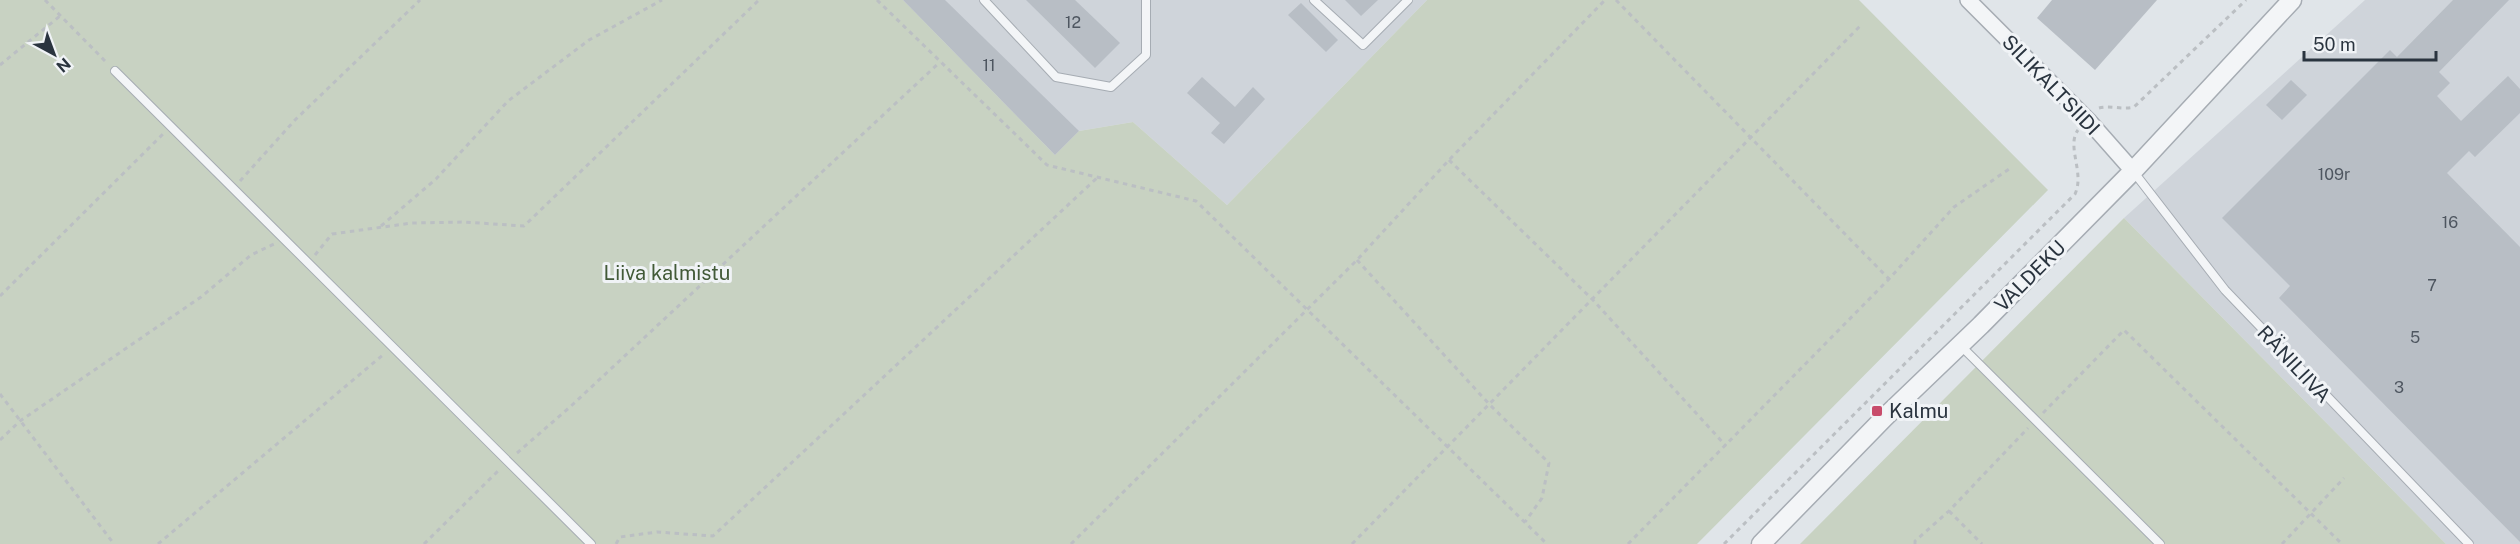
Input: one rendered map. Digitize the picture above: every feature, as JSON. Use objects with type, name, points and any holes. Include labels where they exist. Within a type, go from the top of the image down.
[{"type":"street","name":"VALDEKU","points":[[1761,544],[1885,417],[2133,171],[2292,0]]},
{"type":"street","name":"SILIKALTSIIDI","points":[[1976,3],[2088,120],[2133,171]]},
{"type":"lane","points":[[984,0],[1056,77],[1111,87],[1146,55],[1146,0]]},
{"type":"lane","points":[[1314,0],[1363,45],[1408,0]]},
{"type":"lane","points":[[115,71],[591,544]]},
{"type":"lane","name":"RÄNILIIVA","points":[[2133,171],[2225,290],[2469,544]]},
{"type":"lane","points":[[1960,345],[2160,544]]},
{"type":"path","points":[[45,0],[115,71]]},
{"type":"path","points":[[233,189],[295,120],[420,0]]},
{"type":"path","points":[[380,227],[436,179],[508,101],[589,40],[662,0]]},
{"type":"path","points":[[309,264],[332,234],[412,223],[464,222],[524,226],[759,0]]},
{"type":"path","points":[[877,0],[1047,165],[1196,201],[1547,544]]},
{"type":"path","points":[[1071,544],[1357,260],[1449,160],[1605,0]]},
{"type":"path","points":[[1616,0],[1889,279]]},
{"type":"path","points":[[2097,111],[2101,107],[2124,110],[2134,107],[2246,0]]},
{"type":"path","points":[[0,65],[60,16]]},
{"type":"path","points":[[1352,544],[1862,24]]},
{"type":"path","points":[[424,544],[508,461],[570,407],[940,62]]},
{"type":"path","points":[[0,296],[171,127]]},
{"type":"path","points":[[1724,544],[2075,194],[2079,185],[2079,172],[2073,142],[2074,135],[2080,128]]},
{"type":"path","points":[[1449,160],[1593,300],[1726,446]]},
{"type":"path","points":[[1628,544],[1889,279],[1954,207],[2009,168]]},
{"type":"path","points":[[616,544],[620,537],[657,532],[713,536],[1098,177]]},
{"type":"path","points":[[0,440],[20,421],[201,297],[251,255],[284,239]]},
{"type":"path","points":[[1357,260],[1490,405],[1549,463],[1542,498],[1525,522]]},
{"type":"path","points":[[1915,544],[1915,541],[1949,512],[2124,330],[2342,544]]},
{"type":"path","points":[[158,544],[392,346]]},
{"type":"path","points":[[0,394],[114,544]]},
{"type":"path","points":[[2282,544],[2344,478]]},
{"type":"path","points":[[1949,512],[1982,544]]},
{"type":"shaded area","points":[[903,0],[1427,0],[1227,205],[1133,122],[1079,131],[1055,155]]},
{"type":"shaded area","points":[[2365,0],[2520,0],[2520,544],[2446,544],[2124,218]]},
{"type":"green space","name":"Liiva kalmistu","points":[[0,0],[903,0],[1055,155],[1079,131],[1133,122],[1227,205],[1427,0],[1859,0],[2048,190],[1697,544],[0,544]]},
{"type":"green space","points":[[2124,218],[2446,544],[1800,544]]},
{"type":"building","points":[[903,0],[945,0],[1079,131],[1055,155]]},
{"type":"building","points":[[1026,0],[1075,0],[1120,43],[1095,68]]},
{"type":"building","points":[[1345,0],[1378,0],[1361,16]]},
{"type":"building","points":[[2052,0],[2157,0],[2095,70],[2037,18]]},
{"type":"building","points":[[2453,0],[2509,0],[2439,72],[2450,83],[2437,96],[2461,121],[2508,76],[2520,89],[2520,113],[2475,157],[2469,151],[2447,173],[2520,247],[2520,542],[2279,298],[2290,286],[2222,218],[2390,50],[2397,57]]},
{"type":"building","points":[[1301,3],[1338,40],[1326,52],[1288,15]]},
{"type":"building","points":[[1202,77],[1235,107],[1253,87],[1265,99],[1224,144],[1211,133],[1220,123],[1187,93]]},
{"type":"building","points":[[2291,80],[2307,95],[2282,120],[2266,105]]},
{"type":"place","name":"Kalmu","points":[[1877,411]]}]
